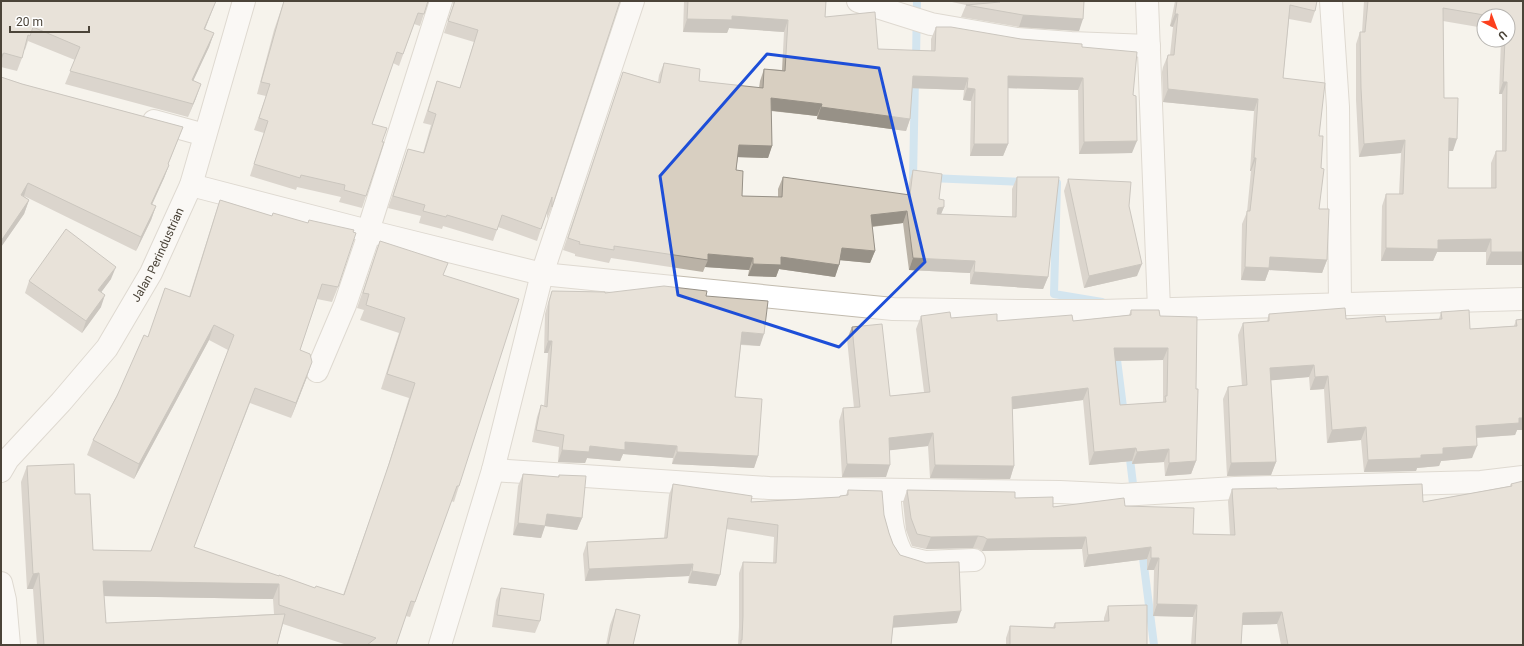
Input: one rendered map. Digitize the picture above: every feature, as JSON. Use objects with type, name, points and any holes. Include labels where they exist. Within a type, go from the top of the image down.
[{"type":"street","name":"Jalan Perindustrian","points":[[1,471],[8,459],[61,402],[107,348],[151,273],[191,185],[244,1]]},
{"type":"street","points":[[317,371],[345,305],[367,240],[368,231],[441,1]]},
{"type":"street","points":[[440,645],[492,470],[542,274],[633,1]]},
{"type":"street","points":[[858,1],[931,24],[1017,39],[1149,46]]},
{"type":"street","points":[[1147,1],[1159,309]]},
{"type":"street","points":[[1331,1],[1338,107],[1340,304]]},
{"type":"street","points":[[136,116],[205,136]]},
{"type":"street","points":[[191,185],[542,274],[893,309],[1018,312],[1101,311],[1523,299]]},
{"type":"street","points":[[492,470],[769,488],[1060,492],[1122,495],[1145,495],[1235,488],[1481,482],[1523,477]]},
{"type":"street","points":[[889,490],[892,525],[898,548],[904,558],[925,562],[974,560]]},
{"type":"street","points":[[2,595],[9,645]]},
{"type":"highlighted area","points":[[767,54],[879,68],[925,262],[839,347],[678,295],[660,176]]},
{"type":"building","points":[[1,1],[216,1],[204,29],[214,33],[192,80],[201,84],[193,104],[70,71],[80,47],[33,27],[30,36],[28,35],[22,58],[4,53],[1,55]]},
{"type":"building","points":[[284,1],[428,1],[424,14],[418,13],[403,54],[397,52],[372,124],[387,128],[382,142],[384,142],[366,196],[344,190],[345,185],[301,175],[300,178],[254,164],[268,121],[259,118],[270,84],[261,82]]},
{"type":"building","points":[[455,1],[620,1],[552,207],[552,197],[541,229],[502,215],[497,230],[447,215],[446,217],[423,211],[425,205],[393,196],[408,149],[424,153],[436,114],[428,111],[437,81],[460,88],[478,30],[448,21]]},
{"type":"building","points":[[688,1],[826,1],[825,17],[875,12],[878,49],[935,51],[936,27],[951,27],[1021,39],[1082,44],[1082,47],[1137,52],[1133,95],[1136,96],[1137,141],[1084,142],[1083,78],[1008,76],[1008,144],[974,144],[975,89],[967,88],[968,78],[913,76],[910,119],[821,107],[822,104],[771,98],[772,146],[739,145],[736,170],[743,171],[742,196],[782,197],[783,177],[910,195],[913,170],[942,174],[939,199],[944,200],[944,207],[938,208],[937,214],[1016,217],[1017,177],[1059,177],[1048,277],[974,272],[975,261],[913,258],[907,211],[871,215],[875,251],[842,248],[839,265],[781,257],[781,265],[753,264],[753,258],[708,254],[708,260],[614,246],[614,250],[579,244],[580,242],[568,238],[623,72],[660,83],[664,63],[700,69],[699,81],[763,88],[764,69],[785,71],[788,20],[732,16],[732,20],[687,19]]},
{"type":"building","points":[[998,1],[1084,1],[1083,19],[1023,15],[966,5],[1000,2]]},
{"type":"building","points":[[1177,1],[1317,1],[1315,11],[1290,5],[1283,78],[1325,83],[1319,136],[1323,136],[1321,168],[1324,169],[1319,209],[1329,209],[1327,260],[1270,257],[1269,268],[1245,267],[1247,211],[1250,211],[1256,158],[1254,158],[1258,99],[1168,89],[1167,60],[1168,55],[1174,55],[1178,14],[1175,14]]},
{"type":"building","points":[[1368,1],[1523,1],[1523,252],[1491,252],[1491,239],[1438,240],[1438,249],[1386,248],[1386,194],[1403,194],[1405,140],[1364,144],[1360,32],[1365,32]],"holes":[[[1443,8],[1476,14],[1476,8],[1516,8],[1516,48],[1505,48],[1503,82],[1507,82],[1506,151],[1496,151],[1496,188],[1448,188],[1449,138],[1457,139],[1458,98],[1444,98]]]},
{"type":"building","points":[[1,77],[183,127],[168,164],[169,165],[151,204],[156,206],[141,237],[28,183],[21,195],[29,200],[1,241]]},
{"type":"building","points":[[1068,179],[1131,182],[1129,206],[1142,264],[1089,276]]},
{"type":"building","points":[[220,200],[272,216],[273,213],[308,223],[309,220],[354,230],[353,232],[356,233],[338,287],[322,284],[300,350],[310,354],[312,362],[296,403],[255,388],[194,547],[315,588],[316,586],[344,595],[415,383],[387,374],[405,318],[366,305],[369,294],[363,293],[380,241],[448,263],[443,275],[519,299],[459,486],[457,486],[415,602],[411,601],[396,645],[367,645],[376,638],[279,605],[279,584],[103,581],[106,623],[285,614],[277,645],[44,645],[39,573],[33,574],[27,466],[74,464],[75,494],[90,494],[93,550],[151,551],[234,335],[214,325],[139,464],[93,440],[117,396],[144,335],[148,337],[165,288],[190,297]]},
{"type":"building","points":[[66,229],[116,267],[98,290],[105,295],[86,321],[29,281]]},
{"type":"building","points":[[664,286],[707,291],[706,296],[768,301],[764,334],[742,332],[735,397],[762,399],[758,456],[677,452],[677,446],[625,442],[625,450],[590,446],[589,452],[562,450],[564,435],[536,430],[541,405],[547,407],[552,341],[548,341],[549,302],[552,291],[605,293]]},
{"type":"building","points":[[1345,308],[1346,319],[1385,316],[1386,322],[1442,319],[1441,312],[1469,310],[1470,329],[1517,326],[1516,320],[1523,319],[1523,418],[1519,418],[1519,423],[1476,426],[1477,446],[1443,448],[1443,454],[1421,455],[1421,458],[1368,460],[1366,427],[1332,430],[1328,376],[1315,377],[1314,365],[1270,368],[1276,462],[1231,463],[1228,387],[1247,385],[1243,323],[1269,321],[1269,314]]},
{"type":"building","points":[[1131,310],[1159,310],[1160,316],[1197,317],[1196,389],[1198,389],[1196,461],[1169,463],[1169,449],[1137,452],[1136,448],[1094,452],[1088,388],[1012,397],[1014,466],[935,465],[933,433],[889,438],[890,465],[847,464],[843,408],[860,407],[852,327],[882,324],[890,396],[930,392],[921,316],[950,312],[951,318],[997,314],[997,321],[1072,315],[1073,321],[1131,315]],"holes":[[[1114,348],[1168,348],[1167,396],[1165,396],[1166,402],[1120,405]]]},
{"type":"building","points":[[523,474],[559,477],[559,475],[586,476],[582,518],[547,514],[545,526],[518,523]]},
{"type":"building","points":[[1523,481],[1523,645],[1288,645],[1282,612],[1243,613],[1241,645],[1195,645],[1197,605],[1157,604],[1159,558],[1151,558],[1151,547],[1088,555],[1086,537],[987,539],[978,536],[931,537],[917,534],[911,518],[907,490],[1015,492],[1015,498],[1053,497],[1053,507],[1124,498],[1125,506],[1194,508],[1193,534],[1235,535],[1232,489],[1422,484],[1423,502],[1512,486],[1511,484]]},
{"type":"building","points":[[673,484],[752,496],[751,502],[840,497],[848,495],[848,490],[882,491],[884,515],[889,533],[893,544],[900,555],[926,563],[959,562],[961,611],[894,616],[891,645],[741,645],[743,616],[743,562],[776,563],[778,525],[728,518],[720,575],[692,571],[693,564],[589,569],[587,542],[667,538]]},
{"type":"building","points":[[501,588],[544,594],[540,621],[497,615]]},
{"type":"building","points":[[1147,605],[1147,645],[1010,645],[1010,626],[1055,628],[1055,623],[1109,621],[1108,606]]},
{"type":"building","points":[[616,609],[640,615],[633,645],[608,645]]},
{"type":"waterway","points":[[916,60],[917,1]]},
{"type":"waterway","points":[[915,78],[913,178],[917,178]]},
{"type":"waterway","points":[[930,178],[1025,182]]},
{"type":"waterway","points":[[1052,183],[1057,183],[1054,294],[1102,302]]},
{"type":"waterway","points":[[1116,352],[1124,415]]},
{"type":"waterway","points":[[1129,451],[1137,517]]},
{"type":"waterway","points":[[1142,550],[1154,645]]}]
